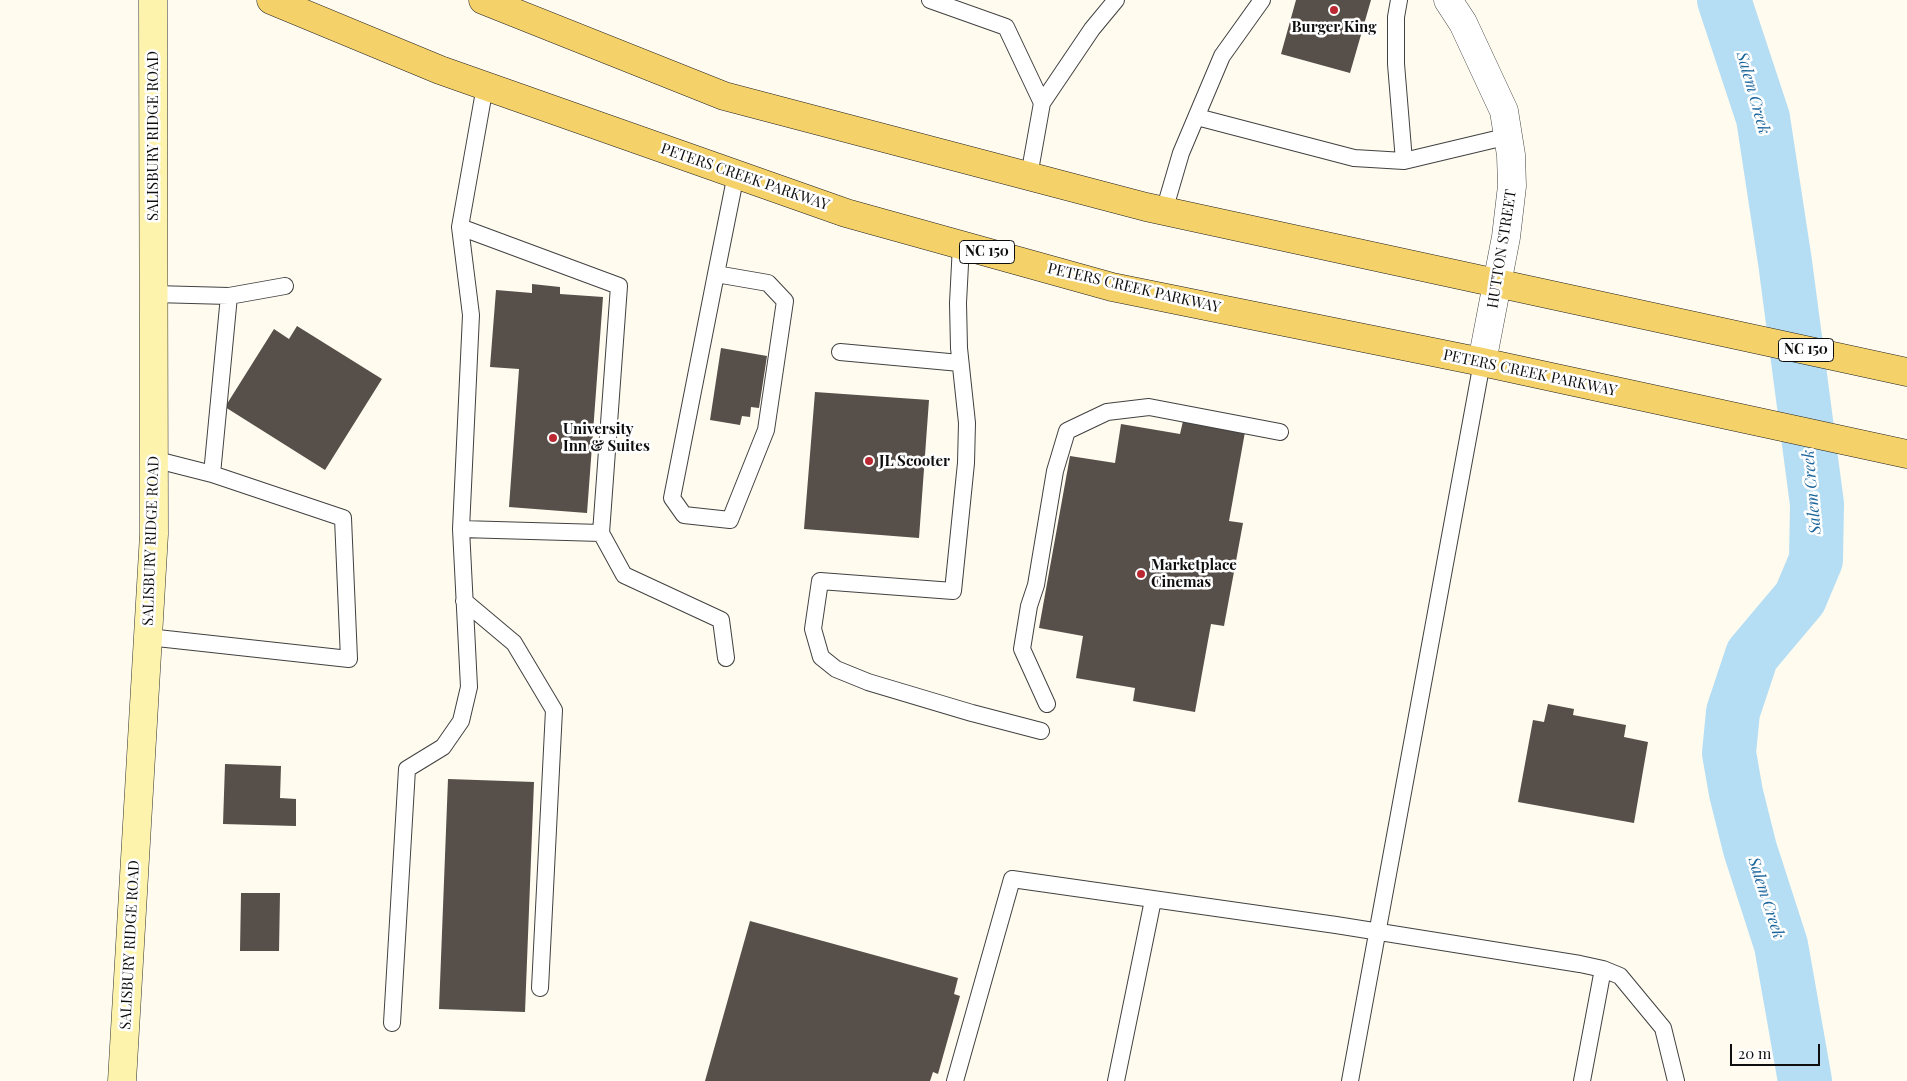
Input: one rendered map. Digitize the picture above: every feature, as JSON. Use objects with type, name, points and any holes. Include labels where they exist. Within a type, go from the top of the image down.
[{"type":"main road","name":"PETERS CREEK PARKWAY","points":[[271,0],[440,70],[846,212],[1112,287],[1482,362],[1897,452]]},
{"type":"main road","name":"NC 150","points":[[483,0],[724,96],[1029,176],[1164,211],[1897,370]]},
{"type":"street","name":"SALISBURY RIDGE ROAD","points":[[122,1081],[154,534],[153,0]]},
{"type":"street","name":"HUTTON STREET","points":[[1448,0],[1463,23],[1504,111],[1508,136],[1512,186],[1506,237],[1482,362]]},
{"type":"lane","points":[[930,0],[1006,27],[1042,103]]},
{"type":"lane","points":[[1029,176],[1042,103],[1092,29],[1116,0]]},
{"type":"lane","points":[[1164,211],[1181,153],[1222,56],[1262,0]]},
{"type":"lane","points":[[1399,0],[1396,17],[1396,64],[1404,161]]},
{"type":"lane","points":[[392,1023],[407,770],[443,747],[460,721],[469,687],[461,529],[471,315],[460,227],[485,86]]},
{"type":"lane","points":[[1196,117],[1354,158],[1404,161],[1508,136]]},
{"type":"lane","points":[[716,274],[768,282],[785,301],[766,430],[730,520],[684,515],[672,498],[716,274],[736,174]]},
{"type":"lane","points":[[460,227],[619,286],[601,533],[624,575],[721,620],[726,658]]},
{"type":"lane","points":[[961,245],[958,303],[960,362],[967,423],[966,463],[953,591],[820,581],[813,629],[822,657],[836,669],[877,685],[1041,731]]},
{"type":"lane","points":[[154,294],[229,296],[285,286]]},
{"type":"lane","points":[[212,474],[229,296]]},
{"type":"lane","points":[[840,352],[960,362]]},
{"type":"lane","points":[[1350,1081],[1482,362]]},
{"type":"lane","points":[[1047,704],[1022,649],[1029,606],[1036,585],[1054,471],[1067,430],[1107,412],[1149,406],[1280,432]]},
{"type":"lane","points":[[148,638],[349,659],[343,518],[212,474],[153,459]]},
{"type":"lane","points":[[461,529],[601,533]]},
{"type":"lane","points":[[464,601],[514,642],[554,710],[540,988]]},
{"type":"lane","points":[[955,1081],[1012,879],[1377,932],[1603,969],[1620,976],[1663,1028],[1676,1081]]},
{"type":"lane","points":[[1116,1081],[1153,900]]},
{"type":"lane","points":[[1582,1081],[1603,969]]},
{"type":"building","points":[[1296,0],[1371,0],[1350,73],[1281,54]]},
{"type":"building","name":"University Inn & Suites","points":[[532,284],[560,287],[560,294],[603,297],[587,513],[509,507],[519,369],[490,367],[496,290],[532,293]]},
{"type":"building","points":[[297,326],[382,379],[325,470],[225,407],[274,329],[289,339]]},
{"type":"building","points":[[721,348],[767,356],[759,408],[751,407],[750,417],[742,416],[740,425],[710,420]]},
{"type":"building","points":[[815,392],[929,400],[919,538],[804,529]]},
{"type":"building","name":"Marketplace Cinemas","points":[[1183,421],[1245,432],[1229,521],[1243,523],[1224,626],[1211,624],[1195,712],[1133,701],[1135,688],[1076,678],[1083,636],[1039,628],[1070,456],[1115,463],[1121,424],[1180,434]]},
{"type":"building","points":[[1548,704],[1574,709],[1573,715],[1626,725],[1624,737],[1648,742],[1634,823],[1518,802],[1533,720],[1544,722]]},
{"type":"building","points":[[225,764],[281,766],[280,798],[296,799],[296,826],[223,824]]},
{"type":"building","points":[[448,779],[534,782],[525,1012],[439,1009]]},
{"type":"building","points":[[241,893],[280,893],[279,951],[240,951]]},
{"type":"building","points":[[750,921],[958,978],[954,994],[960,996],[938,1074],[933,1072],[930,1081],[705,1081]]},
{"type":"waterway","name":"Salem Creek","points":[[1724,0],[1763,118],[1785,262],[1817,504],[1816,560],[1800,598],[1752,655],[1733,712],[1729,753],[1736,793],[1750,849],[1781,945],[1805,1081]]},
{"type":"place","name":"Burger King","points":[[1334,10]]},
{"type":"place","name":"University Inn & Suites","points":[[553,438]]},
{"type":"place","name":"JL Scooter","points":[[869,461]]},
{"type":"place","name":"Marketplace Cinemas","points":[[1141,574]]}]
